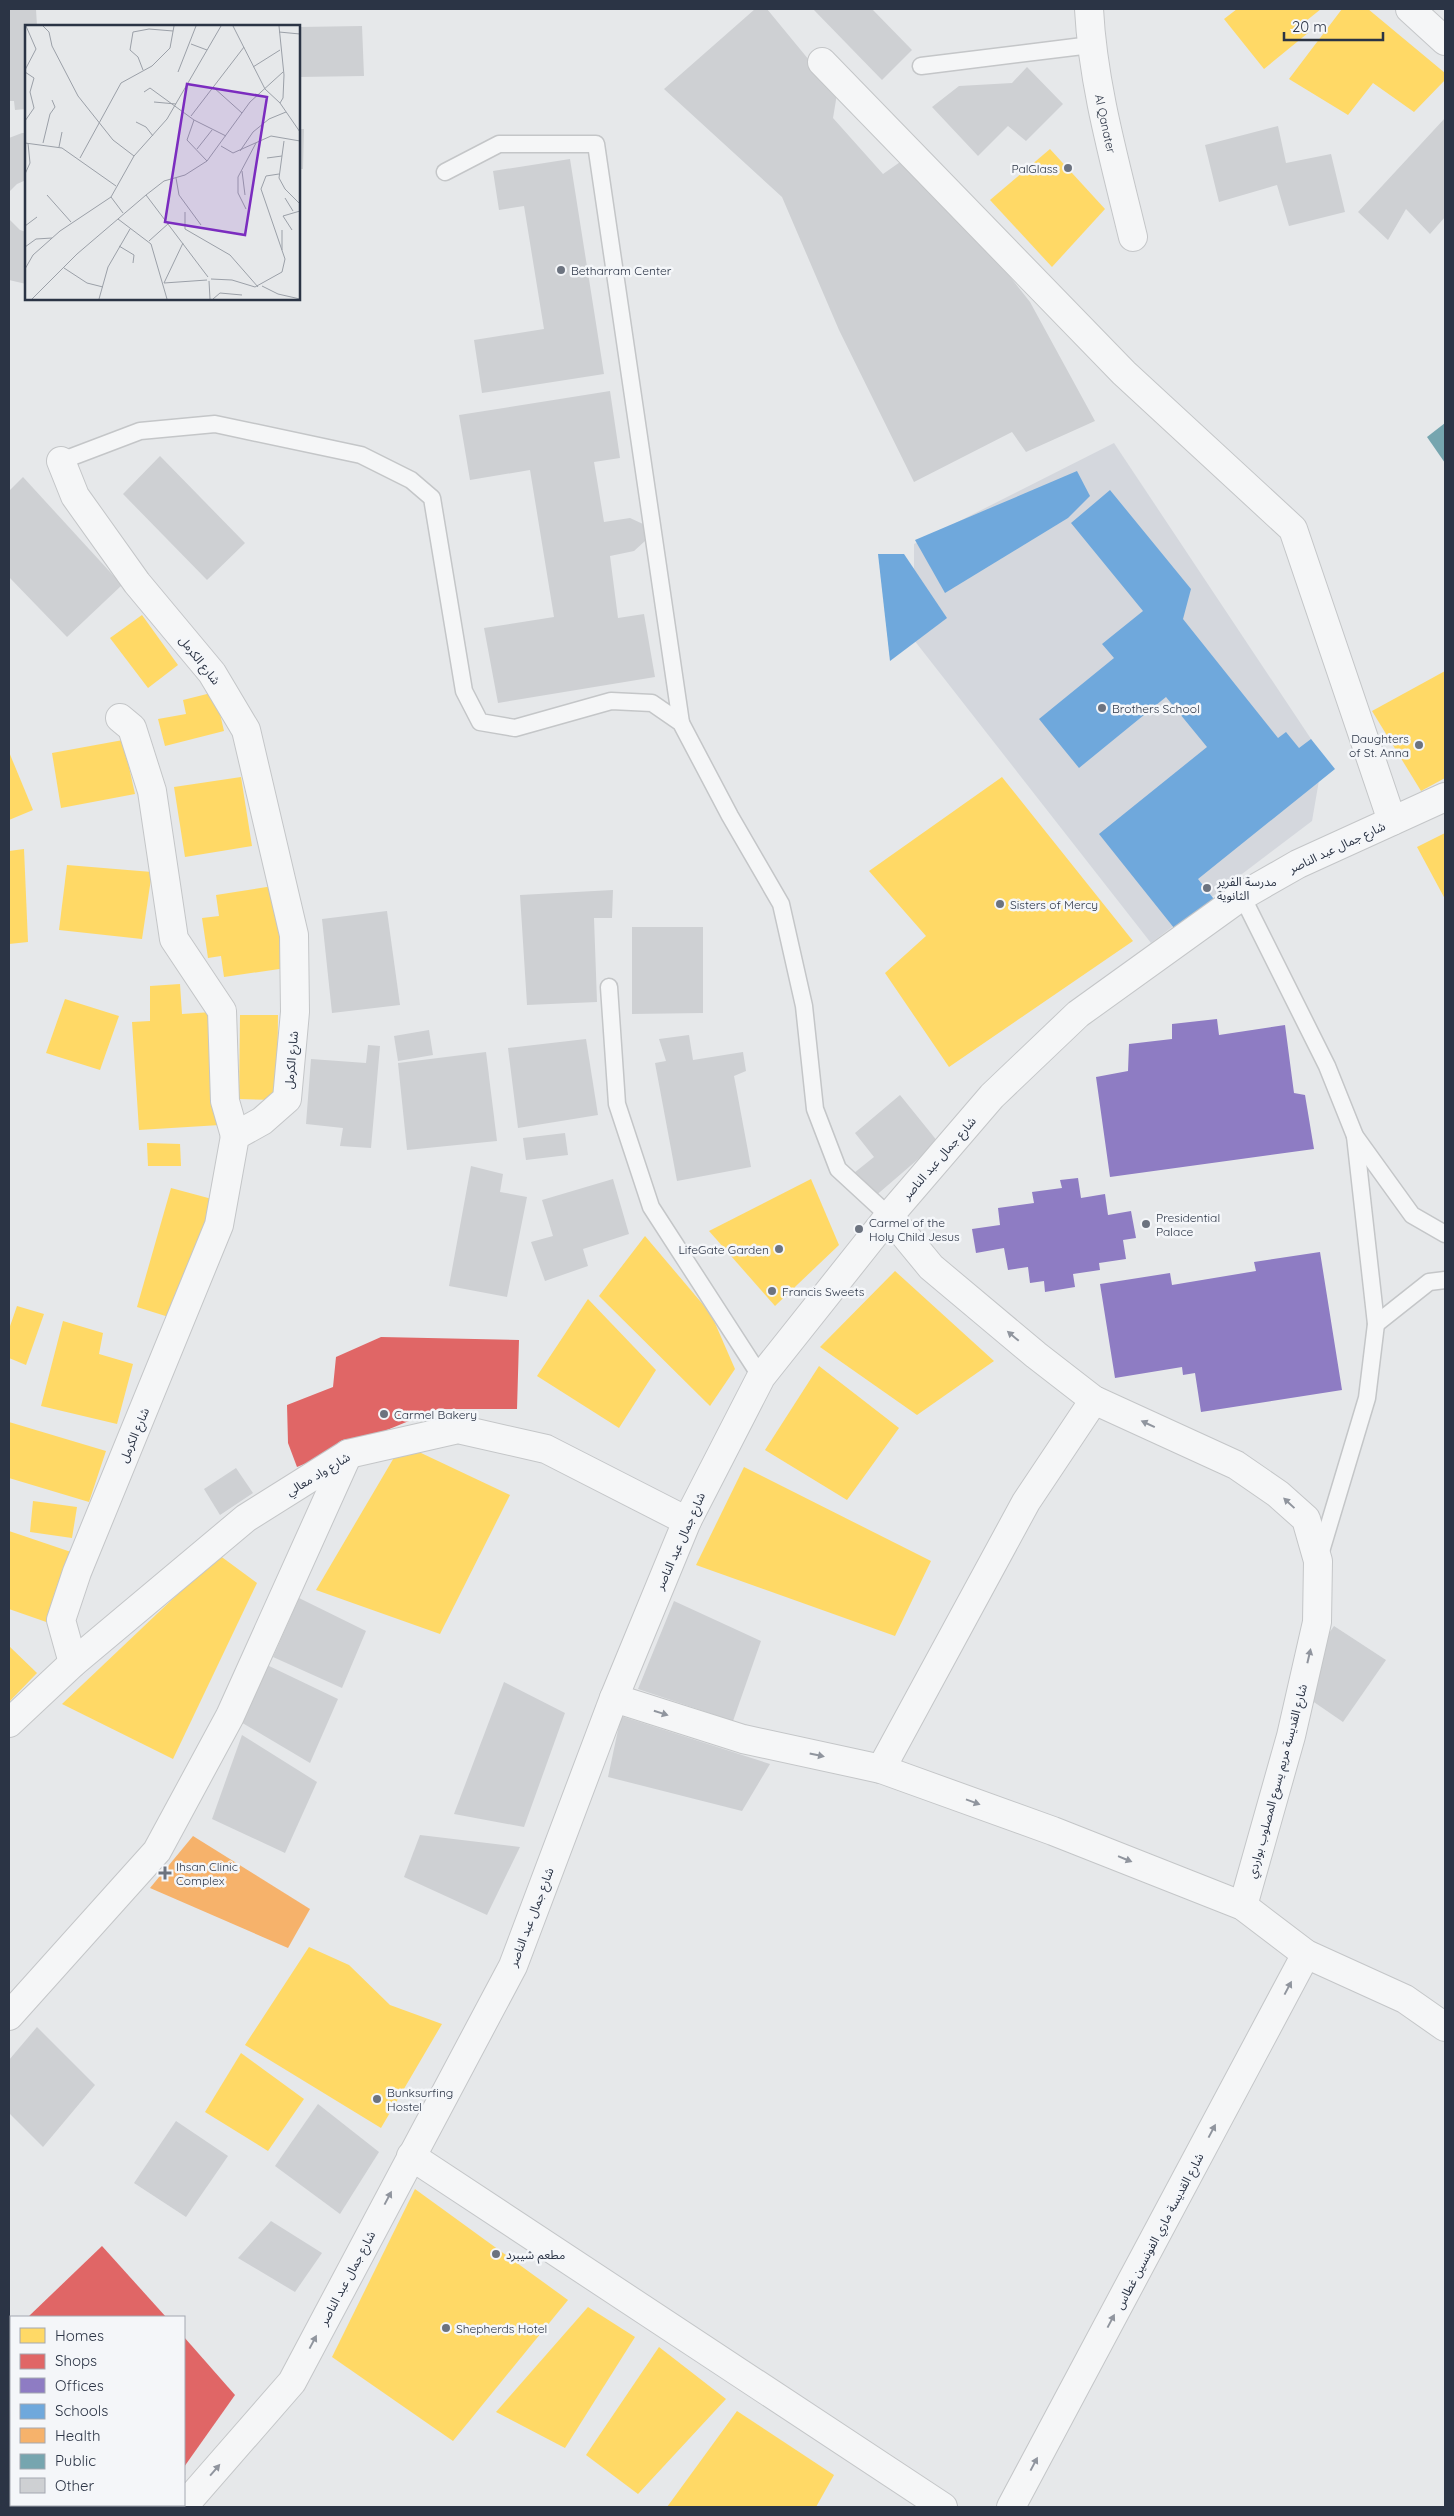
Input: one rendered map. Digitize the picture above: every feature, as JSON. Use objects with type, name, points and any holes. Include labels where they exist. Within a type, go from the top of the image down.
[{"type":"street","name":"Al Qanater","points":[[1089,9],[1091,44],[1112,150],[1133,237]]},
{"type":"street","points":[[1410,9],[1445,41]]},
{"type":"street","points":[[822,62],[1124,373],[1293,529],[1392,821]]},
{"type":"street","name":"شارع الكرمل","points":[[61,461],[75,496],[137,583],[212,673],[246,730],[294,935],[295,1012],[287,1099],[262,1121],[235,1136],[219,1225],[182,1320],[77,1572],[61,1620],[74,1663]]},
{"type":"street","points":[[120,718],[132,728],[152,791],[174,939],[222,1010],[225,1101],[235,1136]]},
{"type":"street","name":"شارع جمال عبد الناصر","points":[[185,2505],[292,2382],[513,1966],[614,1698],[687,1521],[761,1377],[889,1216],[992,1096],[1078,1014],[1242,896],[1298,864],[1445,797]]},
{"type":"street","name":"شارع القديسة مريم يسوع المصلوب بواردي","points":[[889,1216],[931,1267],[1036,1356],[1094,1400],[1236,1465],[1278,1494],[1306,1519],[1318,1561],[1317,1622],[1291,1736],[1243,1906]]},
{"type":"street","points":[[882,1769],[1026,1502],[1094,1400]]},
{"type":"street","name":"شارع واد معالي","points":[[9,1723],[74,1663],[246,1518],[348,1454],[458,1429],[546,1448],[687,1521]]},
{"type":"street","points":[[9,2016],[157,1851],[230,1716],[348,1454]]},
{"type":"street","points":[[614,1698],[744,1739],[882,1769],[1053,1831],[1243,1906],[1306,1954],[1404,1999],[1445,2027]]},
{"type":"street","name":"شارع القديسة ماري الفونسين غطاس","points":[[1011,2507],[1306,1954]]},
{"type":"street","points":[[411,2156],[943,2507]]},
{"type":"lane","points":[[922,66],[1091,44]]},
{"type":"lane","points":[[445,172],[499,144],[596,144],[681,723],[730,816],[781,904],[804,1006],[815,1108],[838,1169],[889,1216]]},
{"type":"lane","points":[[61,461],[140,432],[215,424],[361,455],[411,480],[432,498],[464,691],[480,722],[515,728],[611,701],[652,703],[681,723]]},
{"type":"lane","points":[[1242,896],[1327,1066],[1355,1136],[1412,1215],[1445,1234]]},
{"type":"lane","points":[[609,987],[617,1104],[651,1207],[761,1377]]},
{"type":"lane","points":[[1318,1561],[1367,1398],[1376,1324],[1355,1136]]},
{"type":"lane","points":[[1376,1324],[1430,1282],[1445,1280]]},
{"type":"shaded area","points":[[1114,443],[1323,757],[1312,821],[1151,943],[914,640],[914,544]]},
{"type":"building: Homes","points":[[1237,9],[1321,9],[1301,25],[1308,33],[1264,69],[1224,19]]},
{"type":"building: Homes","points":[[1342,9],[1368,9],[1445,73],[1445,80],[1414,112],[1373,83],[1348,115],[1289,79]]},
{"type":"building: Homes","points":[[1050,149],[1105,209],[1052,267],[990,200]]},
{"type":"building: Homes","points":[[142,615],[178,665],[148,688],[110,638]]},
{"type":"building: Homes","name":"Daughters of St. Anna","points":[[1445,671],[1445,778],[1421,791],[1372,711]]},
{"type":"building: Homes","points":[[215,692],[224,731],[165,746],[158,719],[186,714],[183,700]]},
{"type":"building: Homes","points":[[123,740],[135,794],[61,808],[52,753]]},
{"type":"building: Homes","points":[[9,752],[33,810],[9,820]]},
{"type":"building: Homes","points":[[241,777],[252,846],[185,857],[174,787]]},
{"type":"building: Homes","name":"Sisters of Mercy","points":[[1002,777],[1133,941],[949,1067],[885,973],[926,936],[869,871]]},
{"type":"building: Homes","points":[[1445,833],[1445,899],[1417,847]]},
{"type":"building: Homes","points":[[24,849],[28,942],[9,944],[9,851]]},
{"type":"building: Homes","points":[[67,865],[152,872],[142,939],[59,930]]},
{"type":"building: Homes","points":[[273,886],[286,968],[224,977],[221,956],[208,958],[202,918],[219,916],[216,895]]},
{"type":"building: Homes","points":[[180,984],[182,1014],[212,1012],[220,1125],[139,1130],[132,1022],[150,1021],[150,986]]},
{"type":"building: Homes","points":[[65,999],[119,1016],[100,1070],[46,1053]]},
{"type":"building: Homes","points":[[240,1015],[278,1015],[277,1100],[239,1099]]},
{"type":"building: Homes","points":[[147,1143],[180,1144],[181,1166],[148,1166]]},
{"type":"building: Homes","points":[[811,1179],[839,1245],[775,1306],[709,1231]]},
{"type":"building: Homes","points":[[171,1188],[212,1199],[175,1319],[137,1307]]},
{"type":"building: Homes","points":[[645,1236],[711,1314],[735,1369],[710,1406],[599,1296]]},
{"type":"building: Homes","points":[[895,1271],[994,1361],[917,1415],[820,1347]]},
{"type":"building: Homes","points":[[588,1299],[656,1370],[619,1428],[537,1376]]},
{"type":"building: Homes","points":[[17,1306],[44,1314],[26,1365],[9,1358],[9,1329]]},
{"type":"building: Homes","points":[[63,1321],[103,1333],[99,1354],[133,1364],[117,1424],[41,1406]]},
{"type":"building: Homes","points":[[819,1366],[899,1428],[847,1500],[765,1450]]},
{"type":"building: Homes","points":[[9,1422],[106,1451],[89,1502],[9,1478]]},
{"type":"building: Homes","points":[[402,1444],[510,1495],[440,1634],[316,1590]]},
{"type":"building: Homes","points":[[744,1467],[931,1561],[895,1636],[696,1565]]},
{"type":"building: Homes","points":[[33,1501],[77,1507],[72,1538],[30,1532]]},
{"type":"building: Homes","points":[[9,1531],[77,1554],[52,1624],[9,1609]]},
{"type":"building: Homes","points":[[219,1555],[257,1583],[173,1759],[62,1704]]},
{"type":"building: Homes","points":[[9,1646],[37,1673],[9,1702]]},
{"type":"building: Homes","points":[[309,1947],[349,1965],[390,2005],[442,2024],[381,2128],[245,2045]]},
{"type":"building: Homes","points":[[241,2053],[304,2099],[268,2151],[205,2112]]},
{"type":"building: Homes","name":"Shepherds Hotel","points":[[415,2189],[568,2300],[453,2441],[332,2357]]},
{"type":"building: Homes","points":[[588,2307],[635,2337],[565,2448],[496,2412]]},
{"type":"building: Homes","points":[[659,2347],[726,2399],[638,2494],[586,2455]]},
{"type":"building: Homes","points":[[737,2411],[834,2475],[816,2507],[667,2507]]},
{"type":"building: Shops","points":[[381,1337],[519,1340],[517,1409],[438,1409],[297,1467],[288,1443],[287,1405],[333,1387],[336,1357]]},
{"type":"building: Shops","points":[[102,2246],[165,2316],[29,2316]]},
{"type":"building: Shops","points":[[185,2338],[235,2395],[185,2466]]},
{"type":"building: Shops","points":[[136,2506],[138,2507],[78,2507]]},
{"type":"building: Offices","points":[[1217,1019],[1219,1035],[1285,1025],[1294,1093],[1305,1095],[1314,1149],[1110,1177],[1096,1077],[1128,1071],[1129,1044],[1172,1039],[1172,1024]]},
{"type":"building: Offices","points":[[1078,1178],[1081,1198],[1105,1194],[1108,1215],[1131,1211],[1136,1238],[1123,1240],[1126,1259],[1099,1263],[1100,1270],[1073,1274],[1075,1287],[1045,1292],[1044,1281],[1030,1283],[1028,1267],[1008,1270],[1004,1248],[976,1253],[972,1229],[1000,1225],[998,1208],[1034,1203],[1032,1192],[1062,1188],[1060,1180]]},
{"type":"building: Offices","points":[[1320,1252],[1342,1390],[1201,1412],[1195,1373],[1183,1375],[1182,1367],[1115,1378],[1100,1284],[1170,1273],[1172,1285],[1256,1271],[1254,1262]]},
{"type":"building: Schools","points":[[1077,471],[1090,496],[1068,518],[945,593],[915,540]]},
{"type":"building: Schools","name":"Brothers School","points":[[1110,490],[1191,589],[1183,619],[1278,738],[1286,732],[1299,748],[1311,739],[1335,769],[1198,879],[1217,903],[1178,933],[1099,834],[1207,747],[1166,697],[1079,768],[1039,719],[1114,658],[1102,644],[1143,611],[1071,523]]},
{"type":"building: Schools","points":[[878,554],[904,554],[947,618],[890,661]]},
{"type":"building: Health","points":[[193,1836],[310,1909],[288,1948],[150,1888]]},
{"type":"building: Public","points":[[1445,423],[1445,463],[1427,437]]},
{"type":"building: Other","points":[[9,9],[36,9],[37,25],[25,25],[25,109],[15,110],[14,101],[9,101]]},
{"type":"building: Other","points":[[755,9],[767,9],[837,94],[833,118],[883,174],[903,160],[973,230],[1030,302],[1095,421],[1026,452],[1012,432],[914,482],[839,330],[782,197],[664,89]]},
{"type":"building: Other","points":[[813,9],[872,9],[912,50],[882,80]]},
{"type":"building: Other","points":[[362,26],[364,76],[300,77],[300,27]]},
{"type":"building: Other","points":[[1027,67],[1063,104],[1026,141],[1008,126],[978,156],[932,107],[959,86],[1012,83]]},
{"type":"building: Other","points":[[1445,118],[1445,217],[1430,234],[1406,209],[1388,240],[1358,212]]},
{"type":"building: Other","points":[[1278,126],[1286,163],[1331,154],[1345,212],[1289,226],[1277,185],[1219,202],[1205,145]]},
{"type":"building: Other","points":[[300,129],[304,129],[303,169],[300,169]]},
{"type":"building: Other","points":[[25,133],[25,180],[17,184],[9,192],[9,138]]},
{"type":"building: Other","name":"Betharram Center","points":[[570,159],[604,374],[482,393],[474,340],[544,329],[524,206],[499,210],[493,171]]},
{"type":"building: Other","points":[[9,219],[20,230],[25,232],[25,284],[9,280]]},
{"type":"building: Other","points":[[610,391],[620,458],[594,462],[604,522],[630,518],[643,524],[645,541],[634,551],[610,556],[618,618],[644,614],[655,677],[498,703],[484,628],[554,617],[530,470],[470,480],[459,415]]},
{"type":"building: Other","points":[[160,456],[245,543],[207,580],[123,494]]},
{"type":"building: Other","points":[[23,477],[122,585],[67,637],[9,577],[9,491]]},
{"type":"building: Other","points":[[613,890],[612,918],[594,918],[597,1002],[527,1005],[520,895]]},
{"type":"building: Other","points":[[387,911],[400,1005],[332,1013],[322,919]]},
{"type":"building: Other","points":[[632,927],[703,927],[703,1013],[632,1014]]},
{"type":"building: Other","points":[[429,1030],[433,1055],[398,1061],[394,1036]]},
{"type":"building: Other","points":[[689,1035],[693,1060],[743,1052],[746,1071],[734,1076],[751,1167],[677,1181],[655,1063],[666,1061],[659,1039]]},
{"type":"building: Other","points":[[586,1039],[598,1115],[518,1128],[508,1048]]},
{"type":"building: Other","points":[[368,1045],[380,1046],[371,1148],[340,1146],[343,1128],[306,1124],[311,1059],[366,1063]]},
{"type":"building: Other","points":[[486,1052],[497,1141],[407,1150],[398,1063]]},
{"type":"building: Other","points":[[900,1095],[938,1142],[873,1198],[854,1173],[874,1157],[855,1133]]},
{"type":"building: Other","points":[[565,1133],[568,1155],[526,1160],[523,1138]]},
{"type":"building: Other","points":[[471,1166],[503,1174],[500,1192],[527,1197],[507,1297],[449,1286]]},
{"type":"building: Other","points":[[613,1179],[629,1234],[583,1249],[588,1266],[545,1281],[531,1242],[553,1236],[542,1200]]},
{"type":"building: Other","points":[[236,1468],[253,1493],[220,1515],[204,1489]]},
{"type":"building: Other","points":[[299,1598],[366,1631],[342,1688],[273,1657]]},
{"type":"building: Other","points":[[674,1601],[761,1641],[733,1721],[638,1689]]},
{"type":"building: Other","points":[[1334,1626],[1386,1660],[1343,1722],[1292,1687]]},
{"type":"building: Other","points":[[267,1665],[338,1699],[310,1763],[239,1721]]},
{"type":"building: Other","points":[[504,1682],[565,1713],[524,1827],[454,1814]]},
{"type":"building: Other","points":[[621,1716],[770,1764],[742,1811],[608,1777]]},
{"type":"building: Other","points":[[242,1735],[317,1782],[285,1853],[212,1819]]},
{"type":"building: Other","points":[[420,1835],[520,1847],[487,1915],[404,1877]]},
{"type":"building: Other","points":[[37,2027],[95,2085],[43,2147],[9,2113],[9,2060]]},
{"type":"building: Other","points":[[318,2104],[379,2152],[340,2214],[275,2166]]},
{"type":"building: Other","points":[[176,2121],[228,2156],[186,2217],[134,2183]]},
{"type":"building: Other","points":[[271,2221],[322,2253],[295,2292],[238,2258]]},
{"type":"building: Other","points":[[9,2369],[10,2436],[9,2438]]},
{"type":"place","name":"PalGlass","points":[[1068,168]]},
{"type":"place","name":"Betharram Center","points":[[561,270]]},
{"type":"place","name":"Brothers School","points":[[1102,708]]},
{"type":"place","name":"Daughters of St. Anna","points":[[1419,745]]},
{"type":"place","name":"مدرسة الفرير الثانوية","points":[[1207,888]]},
{"type":"place","name":"Sisters of Mercy","points":[[1000,904]]},
{"type":"place","name":"Presidential Palace","points":[[1146,1224]]},
{"type":"place","name":"Carmel of the Holy Child Jesus","points":[[859,1229]]},
{"type":"place","name":"LifeGate Garden","points":[[779,1249]]},
{"type":"place","name":"Francis Sweets","points":[[772,1291]]},
{"type":"place","name":"Carmel Bakery","points":[[384,1414]]},
{"type":"place","name":"Ihsan Clinic Complex","points":[[165,1873]]},
{"type":"place","name":"Bunksurfing Hostel","points":[[377,2099]]},
{"type":"place","name":"مطعم شيبرد","points":[[496,2254]]},
{"type":"place","name":"Shepherds Hotel","points":[[446,2328]]}]
